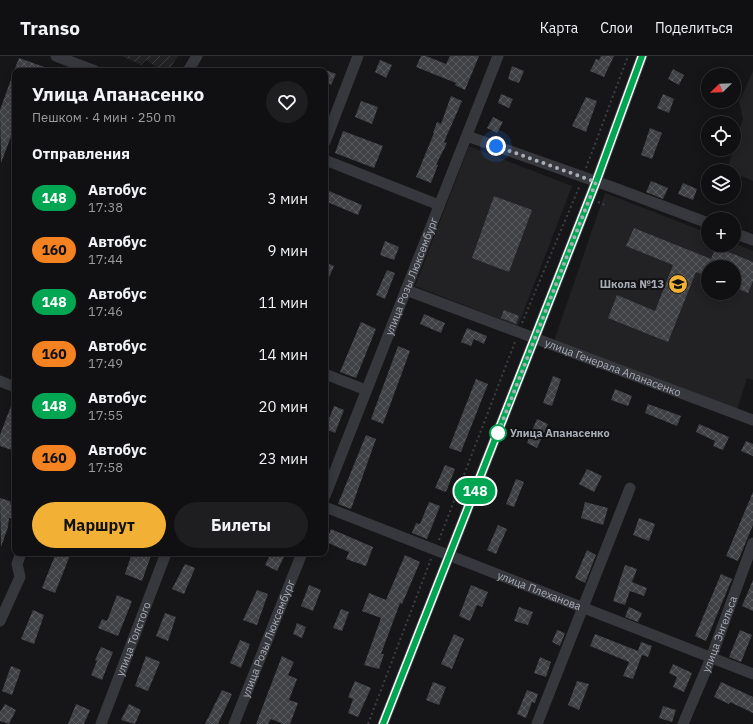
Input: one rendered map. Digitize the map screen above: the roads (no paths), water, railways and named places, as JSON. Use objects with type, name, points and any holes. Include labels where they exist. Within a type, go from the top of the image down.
[{"type":"street","points":[[56,56],[87,68]]},
{"type":"street","points":[[190,68],[197,56]]},
{"type":"street","points":[[328,134],[358,56]]},
{"type":"street","name":"улица Розы Люксембург","points":[[328,488],[498,56]]},
{"type":"street","points":[[383,724],[596,182],[642,56]]},
{"type":"street","points":[[467,136],[701,220]]},
{"type":"street","points":[[328,161],[439,205]]},
{"type":"street","points":[[741,236],[753,240]]},
{"type":"street","name":"улица Генерала Апанасенко","points":[[406,290],[753,420]]},
{"type":"street","points":[[328,375],[366,390]]},
{"type":"street","points":[[0,381],[12,386]]},
{"type":"street","points":[[537,724],[630,488]]},
{"type":"street","name":"улица Плеханова","points":[[328,508],[753,674]]},
{"type":"street","name":"улица Энгельса","points":[[683,724],[710,658],[753,543]]},
{"type":"street","points":[[0,621],[20,577],[17,564],[20,556]]},
{"type":"street","name":"улица Толстого","points":[[101,724],[165,556]]},
{"type":"street","name":"улица Розы Люксембург","points":[[234,724],[301,556]]},
{"type":"place","name":"Школа №13","points":[[678,284]]},
{"type":"place","name":"Улица Апанасенко","points":[[498,433]]}]
